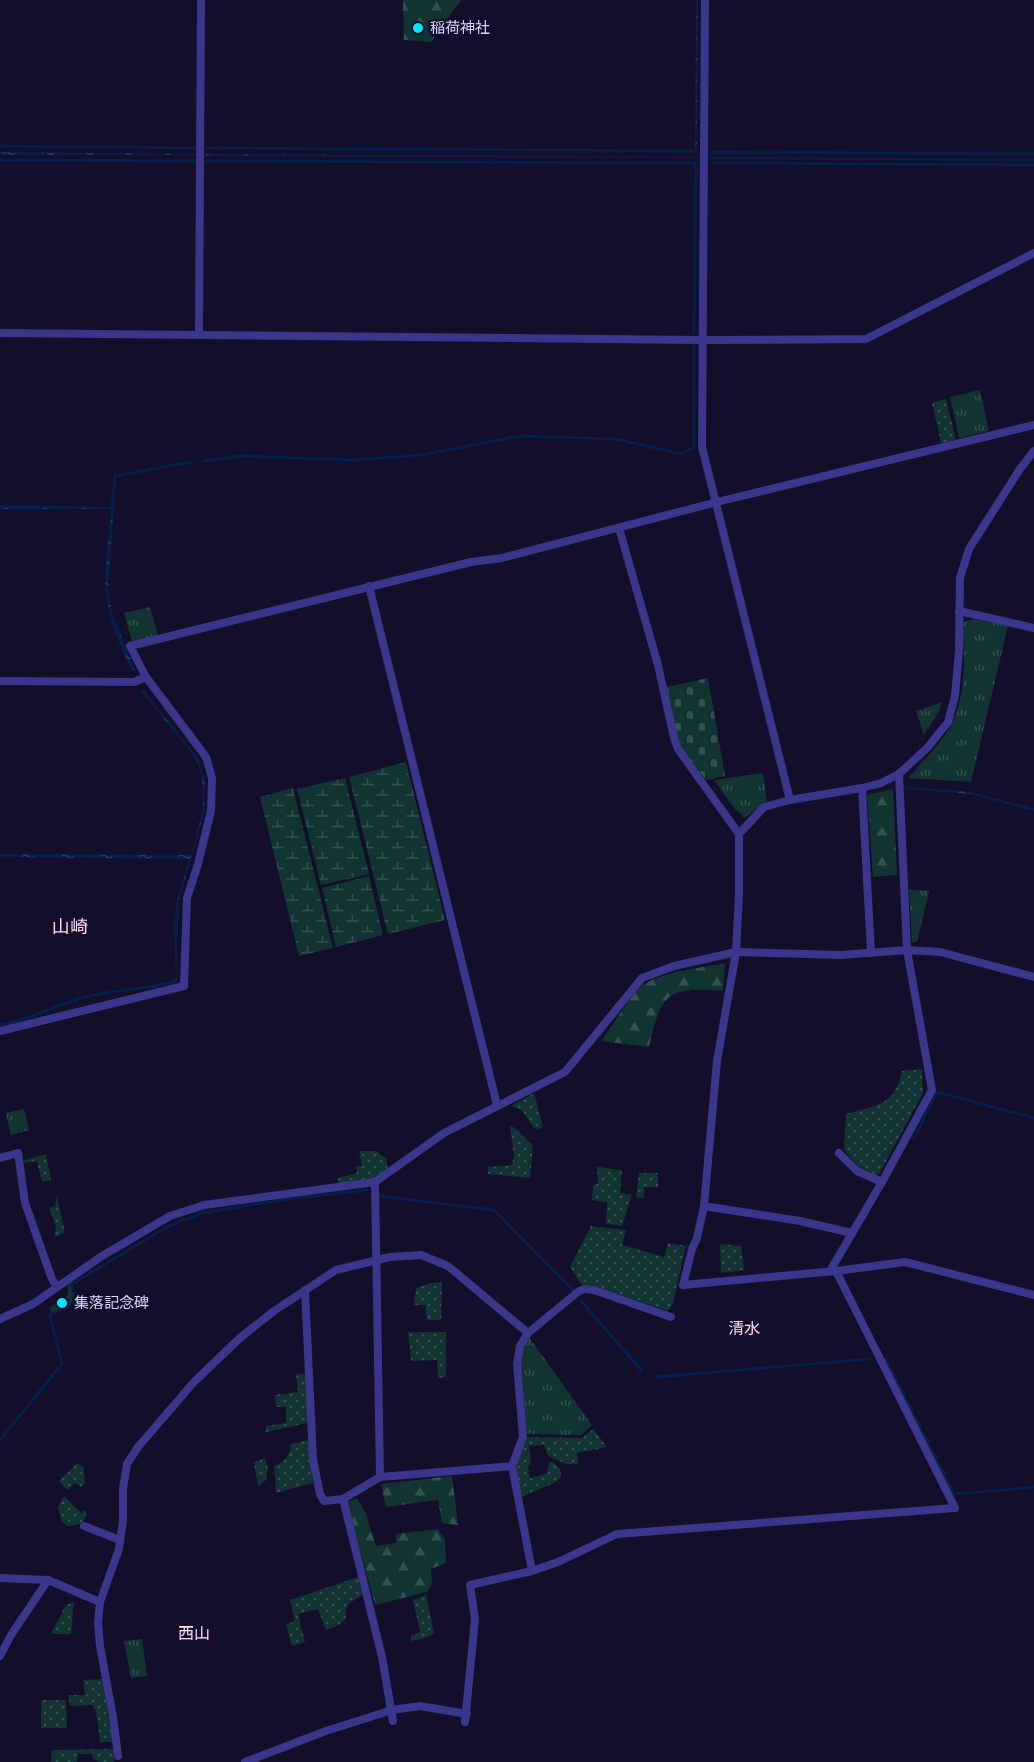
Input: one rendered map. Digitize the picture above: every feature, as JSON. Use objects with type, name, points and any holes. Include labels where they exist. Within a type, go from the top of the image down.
[{"type":"street","points":[[199,333],[201,0]]},
{"type":"street","points":[[705,0],[702,447],[790,800]]},
{"type":"street","points":[[0,333],[199,333],[703,340],[866,339],[1034,253]]},
{"type":"street","points":[[0,1031],[184,986],[187,898],[211,811],[212,778],[206,757],[146,677],[130,646],[369,586],[471,562],[502,558],[717,502],[1034,425]]},
{"type":"street","points":[[739,834],[764,807],[790,800],[862,788],[881,783],[899,774],[928,747],[948,722],[955,696],[959,650],[960,578],[969,549],[1034,451]]},
{"type":"street","points":[[619,528],[658,665],[674,738],[678,748],[739,834],[736,952],[717,1061],[704,1206],[683,1285],[905,1262],[1034,1295]]},
{"type":"street","points":[[369,586],[497,1105]]},
{"type":"street","points":[[959,611],[1034,628]]},
{"type":"street","points":[[0,681],[134,682],[146,677]]},
{"type":"street","points":[[833,1271],[932,1090],[907,950],[899,774]]},
{"type":"street","points":[[862,788],[871,953]]},
{"type":"street","points":[[0,1319],[33,1304],[102,1256],[170,1215],[213,1203],[375,1182],[444,1133],[566,1072],[642,978],[675,966],[736,952],[841,955],[907,950],[940,952],[1034,977]]},
{"type":"street","points":[[0,1158],[18,1153],[25,1203],[57,1287]]},
{"type":"street","points":[[839,1153],[857,1171],[882,1182]]},
{"type":"street","points":[[375,1182],[380,1477]]},
{"type":"street","points":[[704,1206],[800,1221],[852,1233]]},
{"type":"street","points":[[118,1756],[99,1646],[100,1602],[120,1540],[127,1464],[138,1447],[194,1382],[242,1337],[305,1290],[336,1270],[375,1260],[422,1255],[448,1266],[528,1333]]},
{"type":"street","points":[[245,1762],[326,1731],[392,1710],[420,1706],[466,1718],[475,1619],[470,1585],[532,1571],[558,1562],[617,1534],[955,1508],[833,1271]]},
{"type":"street","points":[[532,1571],[512,1466],[523,1437],[517,1364],[520,1346],[528,1333],[579,1291],[585,1289],[671,1317]]},
{"type":"street","points":[[305,1290],[314,1459],[320,1494],[324,1502],[344,1499],[380,1477],[512,1466]]},
{"type":"street","points":[[344,1499],[382,1657],[393,1721]]},
{"type":"street","points":[[84,1526],[120,1540]]},
{"type":"street","points":[[0,1578],[48,1580],[100,1602]]},
{"type":"street","points":[[0,1656],[11,1635],[48,1580]]},
{"type":"green space","points":[[403,0],[461,0],[431,42],[404,40]]},
{"type":"green space","points":[[980,390],[989,431],[959,438],[950,397]]},
{"type":"green space","points":[[946,399],[956,440],[941,443],[932,403]]},
{"type":"green space","points":[[150,607],[158,636],[132,642],[124,613]]},
{"type":"green space","points":[[973,619],[1008,626],[971,782],[908,778],[941,741],[954,718],[962,689],[964,622]]},
{"type":"green space","points":[[708,678],[725,776],[706,780],[682,749],[675,730],[667,687]]},
{"type":"green space","points":[[942,702],[938,713],[924,735],[916,711]]},
{"type":"green space","points":[[406,762],[445,920],[388,934],[349,777]]},
{"type":"green space","points":[[763,773],[767,801],[745,818],[735,809],[714,780]]},
{"type":"green space","points":[[345,778],[369,874],[321,885],[297,789]]},
{"type":"green space","points":[[293,788],[333,948],[299,956],[260,797]]},
{"type":"green space","points":[[893,789],[897,875],[873,877],[867,795]]},
{"type":"green space","points":[[369,876],[383,935],[336,947],[322,888]]},
{"type":"green space","points":[[909,889],[929,891],[917,942],[912,942]]},
{"type":"green space","points":[[725,963],[723,991],[690,990],[670,997],[663,1004],[649,1047],[601,1041],[643,985],[672,973]]},
{"type":"green space","points":[[922,1069],[923,1093],[878,1176],[858,1166],[844,1150],[846,1114],[883,1102],[895,1091],[902,1071]]},
{"type":"green space","points":[[534,1093],[543,1127],[539,1129],[534,1128],[522,1110],[511,1106]]},
{"type":"green space","points":[[24,1109],[29,1130],[11,1135],[6,1113]]},
{"type":"green space","points":[[510,1126],[533,1146],[530,1178],[488,1174],[488,1167],[512,1165],[514,1156]]},
{"type":"green space","points":[[359,1151],[376,1151],[386,1158],[388,1169],[374,1180],[339,1184],[338,1178],[357,1173],[356,1166],[362,1166]]},
{"type":"green space","points":[[46,1154],[51,1180],[42,1182],[37,1161],[23,1163],[22,1161]]},
{"type":"green space","points":[[597,1167],[622,1170],[620,1193],[632,1194],[622,1226],[606,1224],[607,1202],[592,1200],[593,1185],[598,1184]]},
{"type":"green space","points":[[639,1173],[658,1173],[658,1187],[644,1187],[644,1198],[636,1197]]},
{"type":"green space","points":[[57,1196],[65,1233],[54,1237],[56,1226],[49,1208],[55,1206]]},
{"type":"green space","points":[[591,1226],[626,1230],[622,1245],[664,1257],[668,1243],[686,1246],[673,1303],[668,1311],[592,1285],[583,1287],[570,1267]]},
{"type":"green space","points":[[720,1244],[741,1246],[744,1270],[721,1273]]},
{"type":"green space","points":[[72,1282],[74,1302],[52,1313],[49,1308],[65,1298],[68,1294],[68,1285]]},
{"type":"green space","points":[[442,1282],[441,1320],[427,1320],[425,1305],[414,1305],[416,1288]]},
{"type":"green space","points":[[408,1332],[446,1332],[446,1377],[438,1378],[437,1360],[411,1361]]},
{"type":"green space","points":[[529,1337],[592,1425],[581,1435],[526,1434],[520,1371],[524,1347]]},
{"type":"green space","points":[[296,1374],[306,1374],[308,1423],[266,1432],[266,1426],[286,1423],[286,1407],[276,1407],[275,1395],[298,1392]]},
{"type":"green space","points":[[593,1429],[607,1447],[577,1453],[578,1464],[567,1464],[548,1456],[544,1445],[529,1446],[530,1478],[547,1474],[549,1462],[553,1462],[560,1469],[561,1477],[556,1482],[522,1497],[515,1468],[526,1437],[582,1438]]},
{"type":"green space","points":[[308,1440],[313,1483],[276,1493],[274,1466],[286,1458],[291,1444]]},
{"type":"green space","points":[[265,1458],[268,1469],[266,1480],[258,1486],[254,1462]]},
{"type":"green space","points":[[77,1463],[84,1468],[85,1483],[81,1487],[75,1483],[67,1490],[59,1481]]},
{"type":"green space","points":[[452,1476],[458,1525],[442,1523],[438,1500],[386,1507],[381,1484]]},
{"type":"green space","points":[[64,1496],[81,1513],[85,1510],[87,1513],[80,1524],[67,1526],[62,1522],[58,1507]]},
{"type":"green space","points":[[357,1498],[366,1514],[376,1546],[396,1543],[396,1534],[438,1529],[445,1540],[446,1563],[431,1569],[432,1584],[427,1592],[375,1605],[347,1502]]},
{"type":"green space","points":[[358,1577],[362,1596],[349,1604],[346,1618],[339,1625],[326,1630],[318,1609],[298,1614],[305,1642],[292,1646],[286,1625],[295,1621],[290,1600]]},
{"type":"green space","points":[[426,1595],[434,1633],[428,1637],[411,1641],[411,1636],[420,1632],[413,1600]]},
{"type":"green space","points":[[74,1602],[71,1634],[51,1634],[66,1605]]},
{"type":"green space","points":[[142,1639],[147,1676],[131,1678],[124,1641]]},
{"type":"green space","points":[[102,1679],[113,1742],[100,1742],[96,1711],[92,1705],[70,1706],[68,1695],[85,1695],[83,1680]]},
{"type":"green space","points":[[41,1700],[66,1700],[67,1728],[41,1728]]},
{"type":"green space","points":[[114,1749],[114,1762],[99,1762],[93,1759],[92,1754],[78,1754],[77,1762],[51,1762],[52,1750]]},
{"type":"water","points":[[696,0],[698,0],[697,154],[695,152]]},
{"type":"water","points":[[0,152],[196,154],[196,155],[0,155]]},
{"type":"water","points":[[205,154],[699,157],[699,158],[205,156]]},
{"type":"water","points":[[710,157],[1034,159],[1034,161],[710,159]]},
{"type":"water","points":[[0,505],[114,507],[108,590],[112,613],[135,670],[132,671],[119,642],[107,602],[105,571],[111,509],[0,509]]},
{"type":"water","points":[[143,689],[198,758],[205,781],[204,814],[179,901],[176,981],[174,926],[177,900],[189,859],[0,857],[0,854],[191,855],[202,813],[203,793],[200,769],[191,752],[141,691]]},
{"type":"water","points":[[905,786],[970,792],[1034,808],[1034,811],[970,794],[905,789]]},
{"type":"waterway","points":[[0,146],[195,148]]},
{"type":"waterway","points":[[207,148],[696,151]]},
{"type":"waterway","points":[[711,152],[1034,154]]},
{"type":"waterway","points":[[0,160],[195,161]]},
{"type":"waterway","points":[[207,161],[696,163],[694,333]]},
{"type":"waterway","points":[[713,163],[1034,165]]},
{"type":"waterway","points":[[204,461],[241,456],[354,460],[421,455],[520,436],[616,439],[682,454],[694,447],[694,344]]},
{"type":"waterway","points":[[112,508],[115,476],[191,462]]},
{"type":"waterway","points":[[0,1025],[20,1021],[87,996],[151,987],[176,981],[176,979]]},
{"type":"waterway","points":[[914,1138],[937,1092],[1034,1118]]},
{"type":"waterway","points":[[0,1440],[62,1364],[50,1315],[75,1302],[72,1284],[167,1227],[202,1213],[287,1199],[367,1190]]},
{"type":"waterway","points":[[378,1196],[494,1210],[573,1290]]},
{"type":"waterway","points":[[582,1302],[641,1370]]},
{"type":"waterway","points":[[657,1377],[869,1359]]},
{"type":"waterway","points":[[884,1359],[954,1494],[1034,1487]]},
{"type":"place","name":"稲荷神社","points":[[418,28]]},
{"type":"place","name":"集落記念碑","points":[[62,1303]]},
{"type":"district","name":"山崎","points":[[70,927]]},
{"type":"district","name":"清水","points":[[744,1328]]},
{"type":"district","name":"西山","points":[[194,1633]]}]
